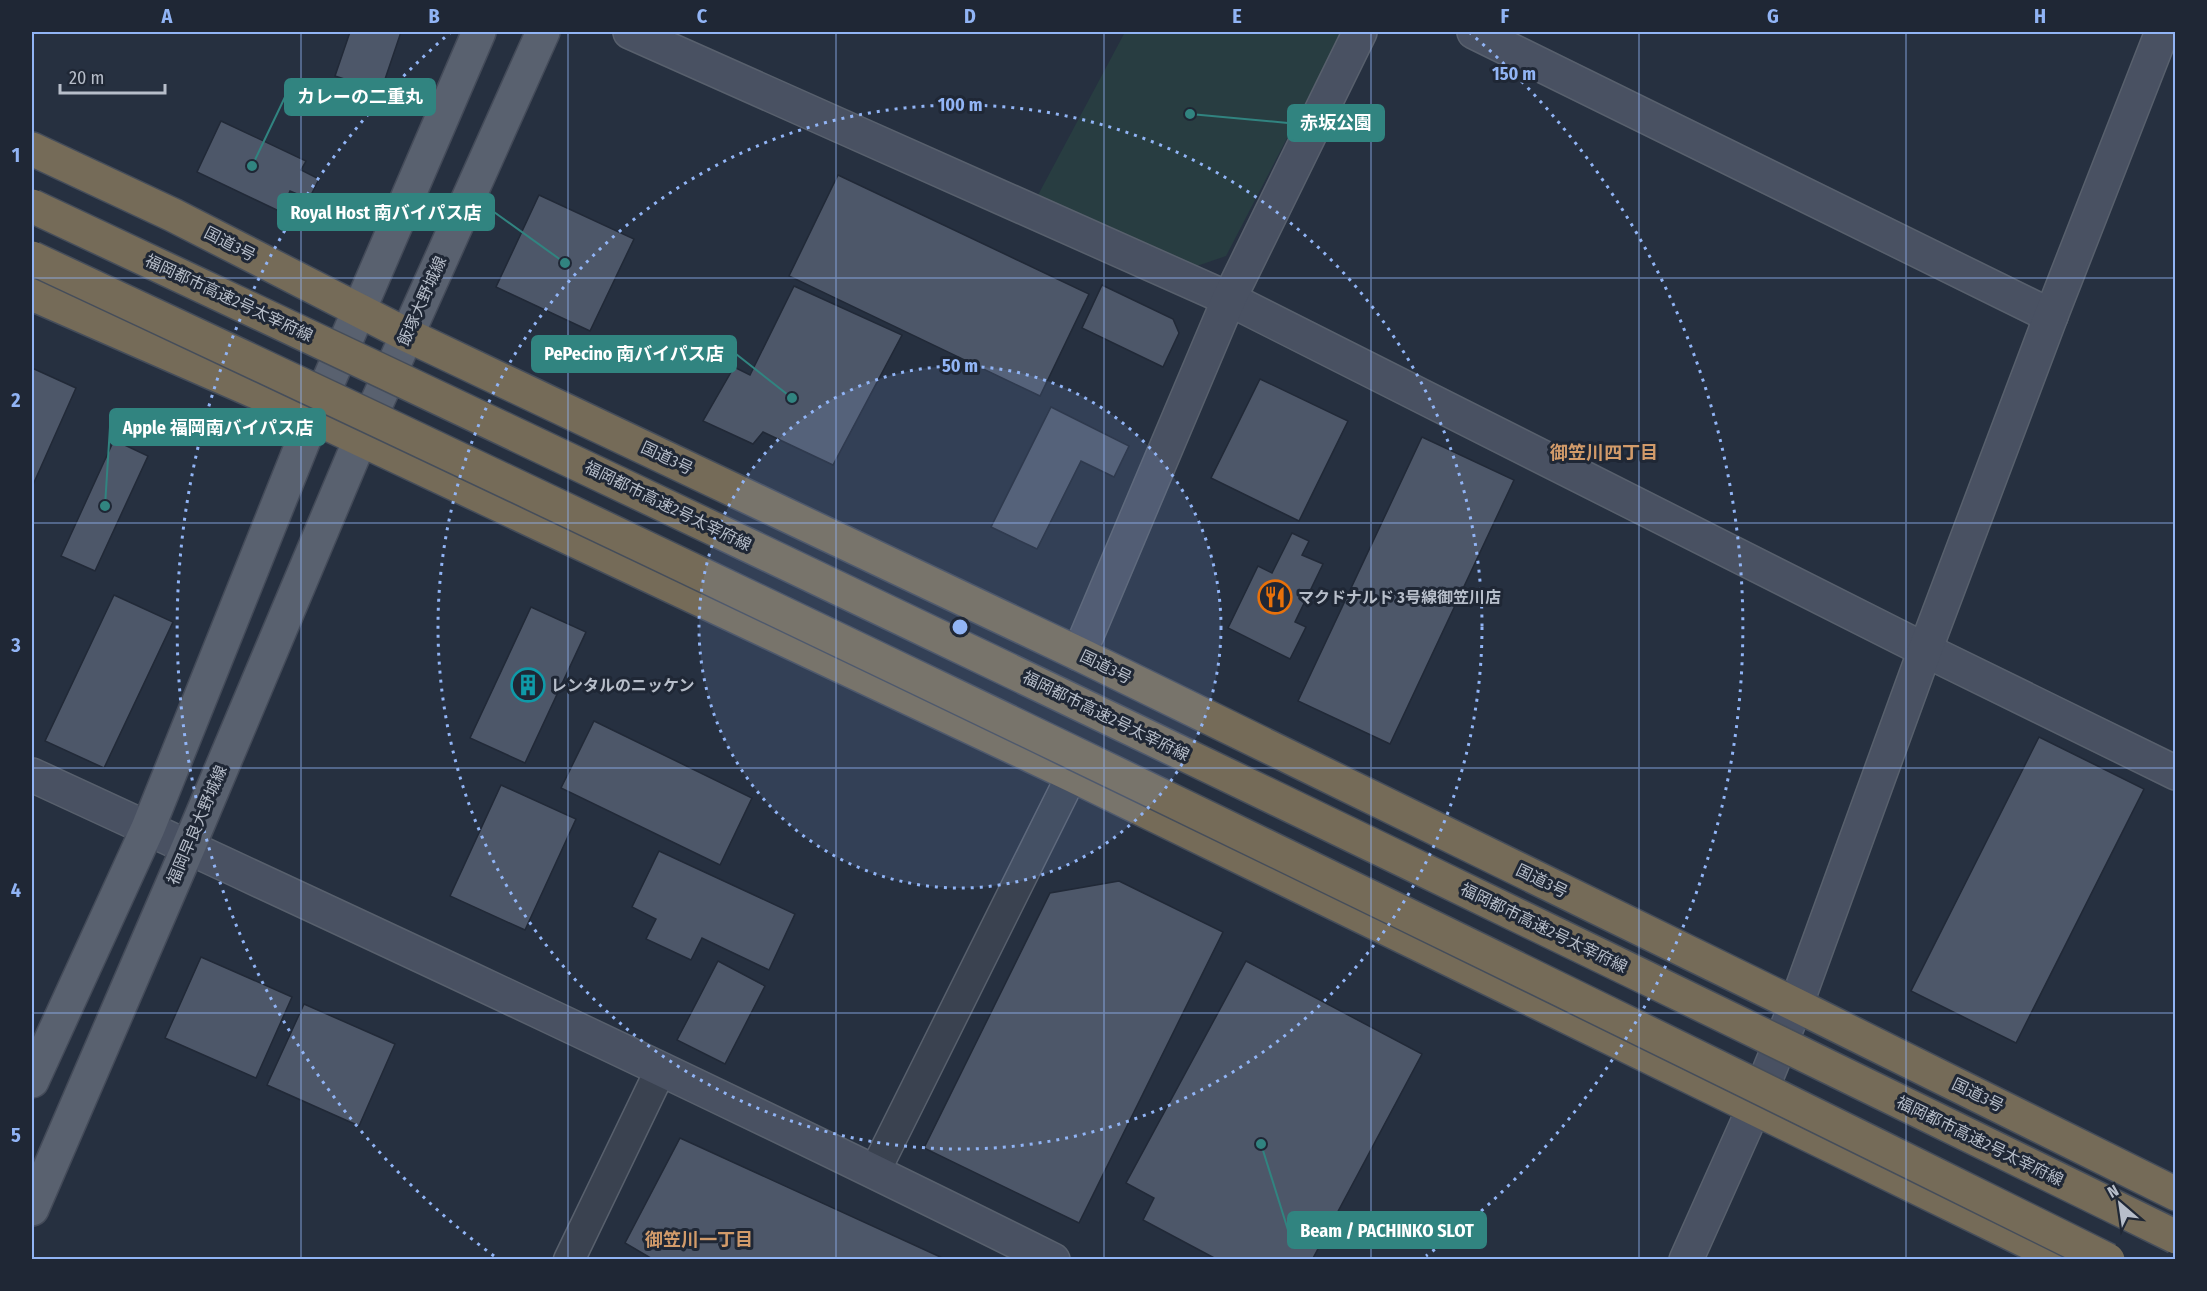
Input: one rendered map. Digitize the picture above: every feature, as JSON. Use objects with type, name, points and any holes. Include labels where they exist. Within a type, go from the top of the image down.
[{"type":"highway","name":"国道3号","points":[[32,149],[173,215],[407,335],[1079,654],[1796,1005],[2175,1194]]},
{"type":"highway","name":"福岡都市高速2号太宰府線","points":[[32,206],[476,414],[1250,786],[1799,1052],[2175,1238]]},
{"type":"highway","points":[[32,258],[455,456],[1195,812],[1788,1100],[2108,1260]]},
{"type":"highway","points":[[32,294],[313,417],[1072,775],[2066,1260]]},
{"type":"main road","points":[[32,1082],[148,828],[313,417],[479,32]]},
{"type":"main road","name":"飯塚大野城線","points":[[360,440],[543,32]]},
{"type":"main road","name":"福岡早良大野城線","points":[[32,1209],[188,848],[360,440]]},
{"type":"street","points":[[630,32],[1229,299],[1925,650],[2175,773]]},
{"type":"street","points":[[1079,654],[1229,299],[1360,32]]},
{"type":"street","points":[[1474,32],[2051,316]]},
{"type":"street","points":[[1686,1260],[1754,1108],[1796,1005],[1925,650],[2051,316],[2160,37]]},
{"type":"street","points":[[32,775],[661,1069],[875,1171],[1053,1260]]},
{"type":"street","points":[[875,1171],[1072,775]]},
{"type":"street","points":[[569,1260],[661,1069]]},
{"type":"green space","points":[[1125,32],[1342,32],[1226,256],[1191,268],[1037,197]]},
{"type":"building","points":[[350,32],[401,32],[381,91],[335,76]]},
{"type":"building","points":[[221,121],[306,161],[301,170],[319,179],[309,199],[290,191],[281,212],[197,172]]},
{"type":"building","points":[[838,175],[1089,294],[1040,396],[789,276]]},
{"type":"building","points":[[539,195],[634,239],[590,331],[496,287]]},
{"type":"building","points":[[1102,285],[1173,319],[1179,333],[1163,367],[1082,328]]},
{"type":"building","points":[[794,286],[902,335],[833,465],[763,432],[753,444],[703,421],[734,367],[750,375]]},
{"type":"building","points":[[32,368],[76,388],[32,487]]},
{"type":"building","points":[[1260,379],[1348,421],[1299,521],[1211,478]]},
{"type":"building","points":[[1051,407],[1129,446],[1114,477],[1081,461],[1037,549],[991,527]]},
{"type":"building","points":[[1422,437],[1514,480],[1390,744],[1298,701]]},
{"type":"building","points":[[114,440],[148,456],[95,571],[61,556]]},
{"type":"building","name":"マクドナルド 3号線御笠川店","points":[[1292,533],[1309,541],[1302,555],[1323,564],[1295,622],[1306,627],[1290,659],[1228,628],[1258,566],[1272,573]]},
{"type":"building","points":[[114,595],[173,622],[104,768],[45,741]]},
{"type":"building","name":"レンタルのニッケン","points":[[531,607],[586,632],[525,763],[470,738]]},
{"type":"building","points":[[594,721],[752,798],[720,865],[561,788]]},
{"type":"building","points":[[2039,737],[2144,789],[2016,1043],[1911,991]]},
{"type":"building","points":[[501,785],[576,819],[525,930],[450,896]]},
{"type":"building","points":[[659,851],[795,914],[769,970],[702,938],[691,960],[646,939],[656,919],[632,907]]},
{"type":"building","points":[[1119,881],[1223,932],[1079,1223],[924,1148],[1050,893]]},
{"type":"building","points":[[201,957],[292,997],[256,1078],[165,1038]]},
{"type":"building","points":[[718,961],[765,986],[725,1064],[677,1040]]},
{"type":"building","points":[[1246,961],[1422,1054],[1312,1260],[1218,1260],[1143,1220],[1154,1198],[1126,1183]]},
{"type":"building","points":[[304,1004],[395,1044],[359,1126],[267,1085]]},
{"type":"building","points":[[680,1138],[947,1260],[654,1260],[625,1243]]},
{"type":"place","name":"赤坂公園","points":[[1190,114]]},
{"type":"place","name":"カレーの二重丸","points":[[252,166]]},
{"type":"place","name":"Royal Host 南バイパス店","points":[[565,263]]},
{"type":"place","name":"PePecino 南バイパス店","points":[[792,398]]},
{"type":"place","name":"Apple 福岡南バイパス店","points":[[105,506]]},
{"type":"place","name":"マクドナルド 3号線御笠川店","points":[[1275,597]]},
{"type":"place","name":"レンタルのニッケン","points":[[528,685]]},
{"type":"place","name":"Beam / PACHINKO SLOT","points":[[1261,1144]]},
{"type":"district","name":"御笠川四丁目","points":[[1604,453]]},
{"type":"district","name":"御笠川一丁目","points":[[699,1240]]}]
